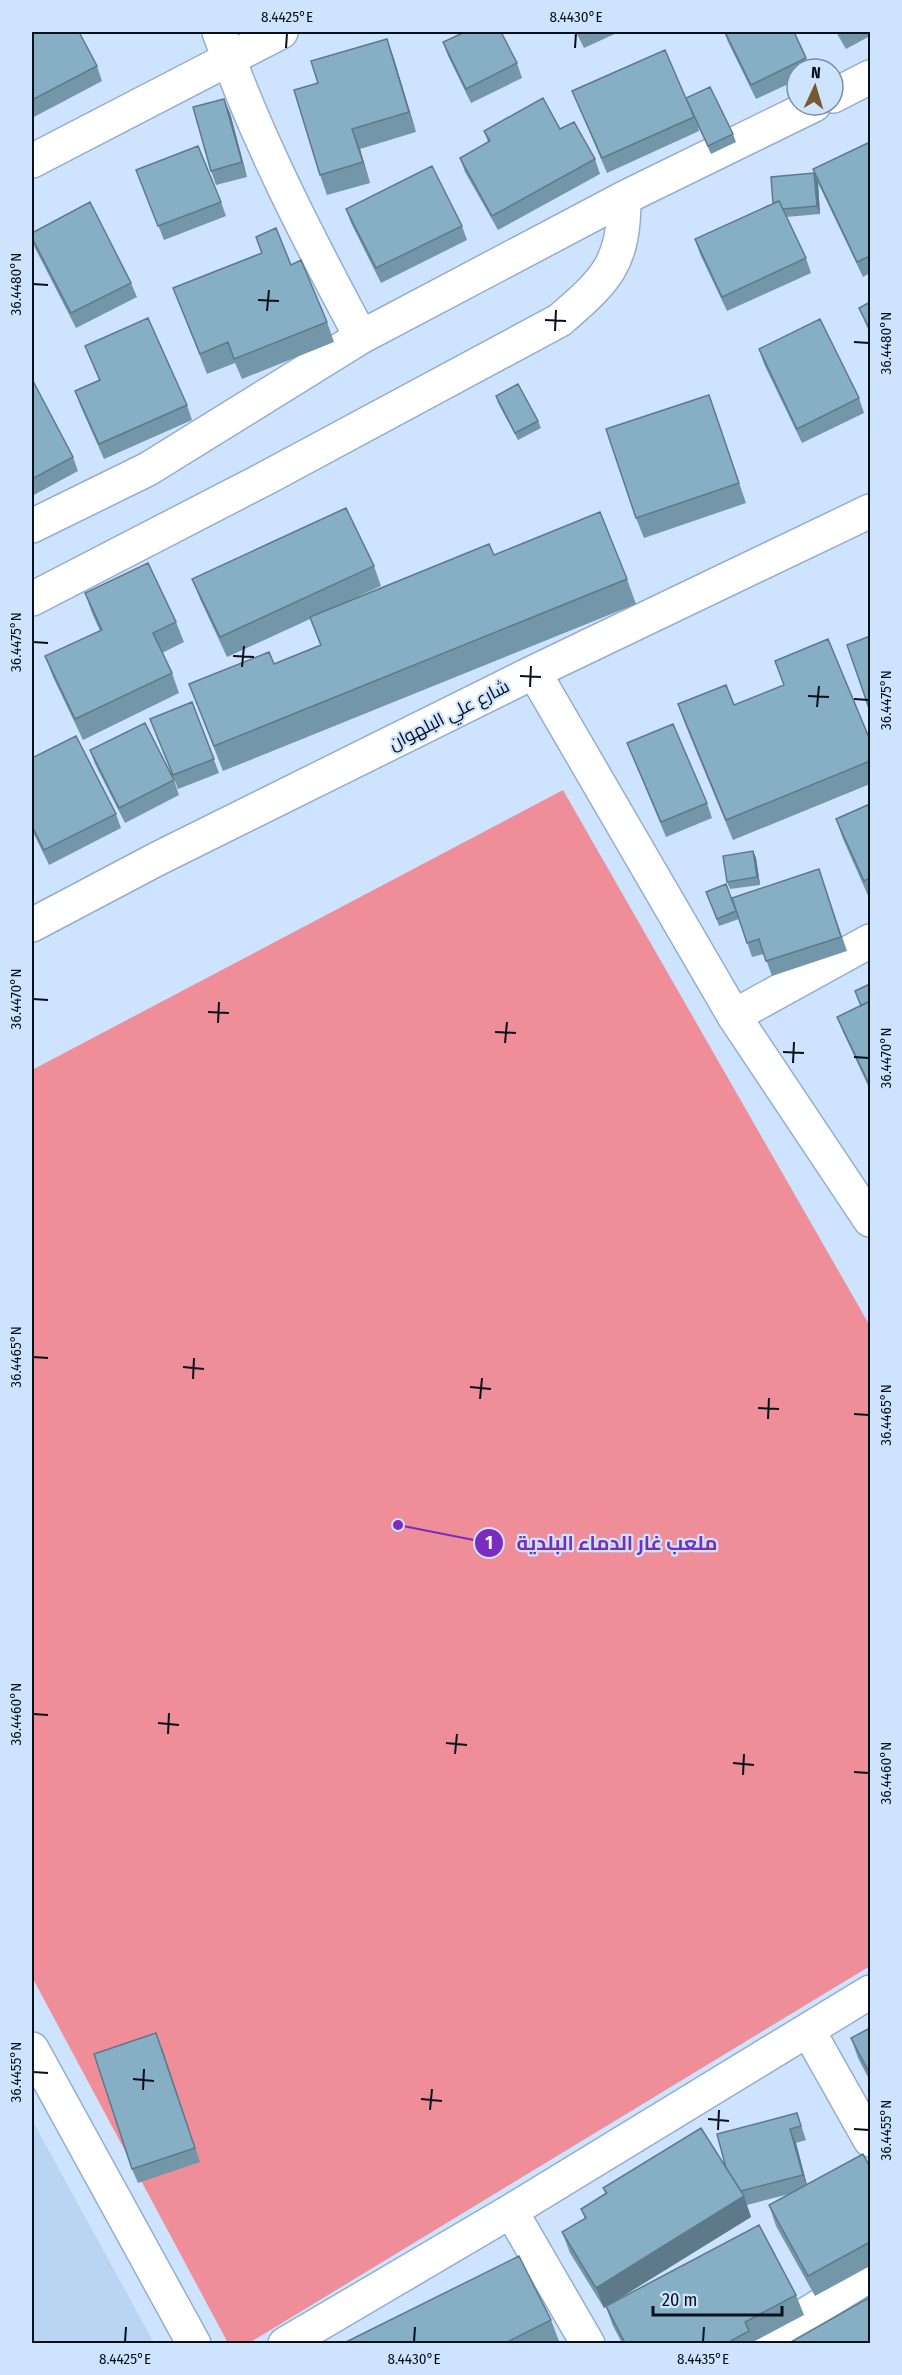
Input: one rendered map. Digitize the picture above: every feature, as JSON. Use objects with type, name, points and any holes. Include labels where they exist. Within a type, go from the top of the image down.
[{"type":"street","points":[[32,161],[224,44],[280,32]]},
{"type":"street","points":[[224,44],[267,152],[361,337]]},
{"type":"street","points":[[845,90],[870,77]]},
{"type":"street","points":[[32,526],[148,469],[361,337],[624,198],[789,117]]},
{"type":"street","points":[[32,599],[268,477],[560,320],[591,292],[619,252],[624,232],[624,198]]},
{"type":"street","name":"شارع علي البلهوان","points":[[32,925],[157,858],[534,672],[870,511]]},
{"type":"street","points":[[534,672],[734,1016],[870,1220]]},
{"type":"street","points":[[734,1016],[870,941]]},
{"type":"street","points":[[285,2343],[511,2211],[870,1992]]},
{"type":"street","points":[[808,2030],[870,2140]]},
{"type":"street","points":[[32,2049],[194,2343]]},
{"type":"street","points":[[511,2211],[588,2343]]},
{"type":"street","points":[[758,2343],[870,2275]]},
{"type":"shaded area","points":[[563,790],[870,1326],[870,1966],[249,2343],[228,2343],[32,1977],[32,1070]]},
{"type":"shaded area","points":[[32,2120],[154,2343],[32,2343]]},
{"type":"building","points":[[32,32],[79,32],[97,66],[32,100]]},
{"type":"building","points":[[465,32],[501,32],[517,63],[466,89],[443,42]]},
{"type":"building","points":[[725,32],[794,32],[806,57],[785,57],[785,68],[751,85]]},
{"type":"building","points":[[387,39],[409,112],[352,129],[363,162],[320,175],[294,90],[318,83],[311,61]]},
{"type":"building","points":[[665,50],[694,117],[602,158],[572,91]]},
{"type":"building","points":[[710,87],[733,134],[708,146],[686,98]]},
{"type":"building","points":[[543,98],[560,129],[574,122],[595,159],[492,216],[460,158],[490,141],[484,131]]},
{"type":"building","points":[[224,99],[242,162],[211,171],[193,107]]},
{"type":"building","points":[[870,142],[870,256],[857,262],[813,169]]},
{"type":"building","points":[[198,146],[221,202],[158,226],[136,170]]},
{"type":"building","points":[[432,166],[462,226],[376,268],[346,209]]},
{"type":"building","points":[[814,173],[817,206],[783,209],[779,201],[773,203],[771,177]]},
{"type":"building","points":[[779,201],[806,258],[722,297],[695,239]]},
{"type":"building","points":[[90,202],[131,283],[71,313],[32,238],[32,233]]},
{"type":"building","points":[[276,228],[291,265],[301,260],[327,322],[234,359],[228,342],[200,354],[173,288],[262,253],[256,237]]},
{"type":"building","points":[[870,302],[870,330],[859,308]]},
{"type":"building","points":[[148,318],[187,405],[99,444],[75,391],[100,380],[85,346]]},
{"type":"building","points":[[820,319],[859,398],[797,429],[759,349]]},
{"type":"building","points":[[32,382],[73,457],[32,479]]},
{"type":"building","points":[[518,384],[538,421],[515,433],[496,396]]},
{"type":"building","points":[[709,395],[739,483],[636,518],[606,429]]},
{"type":"building","points":[[346,508],[374,566],[220,637],[192,579]]},
{"type":"building","points":[[600,512],[627,579],[214,746],[189,684],[269,652],[274,664],[321,645],[310,617],[489,544],[494,555]]},
{"type":"building","points":[[148,563],[176,622],[153,633],[172,673],[75,719],[45,656],[102,630],[85,593]]},
{"type":"building","points":[[870,636],[870,711],[847,645]]},
{"type":"building","points":[[828,639],[870,740],[870,761],[726,820],[678,704],[726,685],[734,705],[784,685],[775,661]]},
{"type":"building","points":[[192,702],[214,759],[173,775],[150,719]]},
{"type":"building","points":[[145,723],[174,780],[119,808],[90,750]]},
{"type":"building","points":[[673,724],[707,803],[661,822],[627,743]]},
{"type":"building","points":[[76,736],[116,814],[44,850],[32,826],[32,758]]},
{"type":"building","points":[[870,804],[870,878],[864,881],[836,819]]},
{"type":"building","points":[[753,851],[757,877],[727,882],[723,856]]},
{"type":"building","points":[[819,869],[841,937],[766,961],[759,939],[747,943],[732,898]]},
{"type":"building","points":[[726,884],[736,911],[717,919],[706,892]]},
{"type":"building","points":[[870,984],[870,1001],[861,1006],[855,991]]},
{"type":"building","points":[[870,1001],[870,1086],[837,1017]]},
{"type":"building","points":[[870,2028],[870,2074],[851,2038]]},
{"type":"building","points":[[156,2033],[195,2148],[132,2169],[94,2054]]},
{"type":"building","points":[[797,2113],[801,2126],[790,2129],[803,2175],[741,2191],[726,2168],[717,2134]]},
{"type":"building","points":[[701,2128],[744,2196],[596,2288],[562,2232],[586,2218],[581,2209],[607,2193],[603,2188]]},
{"type":"building","points":[[863,2154],[870,2167],[870,2242],[808,2276],[769,2205]]},
{"type":"building","points":[[759,2225],[796,2295],[745,2322],[749,2331],[727,2343],[625,2343],[606,2306]]},
{"type":"building","points":[[519,2256],[551,2320],[505,2343],[344,2343]]},
{"type":"building","points":[[870,2297],[870,2343],[789,2343]]},
{"type":"place","name":"ملعب غار الدماء البلدية","points":[[398,1525]]}]
